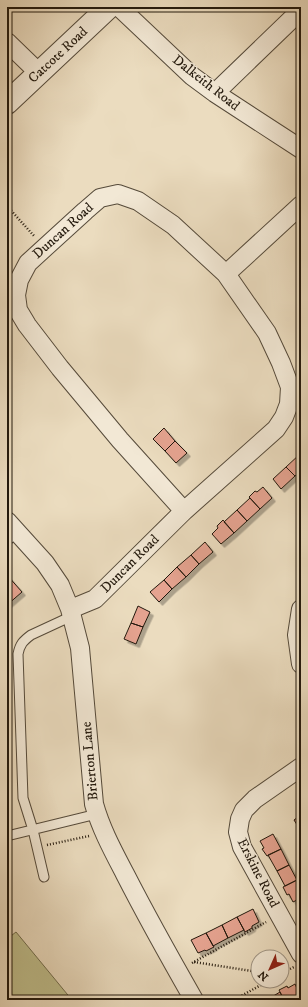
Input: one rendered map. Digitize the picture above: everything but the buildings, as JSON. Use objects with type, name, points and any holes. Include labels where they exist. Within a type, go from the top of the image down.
[{"type":"street","name":"Catcote Road","points":[[7,103],[38,72],[109,7]]},
{"type":"street","name":"Dalkeith Road","points":[[119,7],[192,76],[215,93],[301,149]]},
{"type":"street","points":[[215,93],[301,10]]},
{"type":"street","points":[[7,42],[38,72]]},
{"type":"street","name":"Duncan Road","points":[[71,612],[78,606],[95,599],[184,510],[276,429],[284,418],[289,404],[290,387],[267,333],[226,274],[173,225],[138,201],[118,194],[100,198],[28,263],[19,280],[16,295],[18,310],[27,325],[60,368],[120,440],[184,510]]},
{"type":"street","points":[[226,274],[301,205]]},
{"type":"street","name":"Brierton Lane","points":[[10,531],[45,563],[60,585],[71,612],[80,648],[94,804],[97,814],[103,831],[143,910],[194,1000]]},
{"type":"street","points":[[301,609],[298,635],[301,664]]},
{"type":"street","name":"Erskine Road","points":[[301,767],[255,799],[244,810],[240,819],[238,832],[242,846],[280,915],[295,929],[301,954]]},
{"type":"lane","points":[[44,877],[24,798],[18,650],[19,646],[25,639],[71,612]]},
{"type":"lane","points":[[7,836],[97,814]]},
{"type":"path","points":[[7,206],[44,248]]},
{"type":"path","points":[[37,846],[87,837],[103,831]]},
{"type":"path","points":[[177,971],[280,915]]},
{"type":"path","points":[[194,962],[250,971]]},
{"type":"path","points":[[234,1000],[254,989]]},
{"type":"shaded area","points":[[16,932],[72,1000],[7,1000],[7,939]]}]
